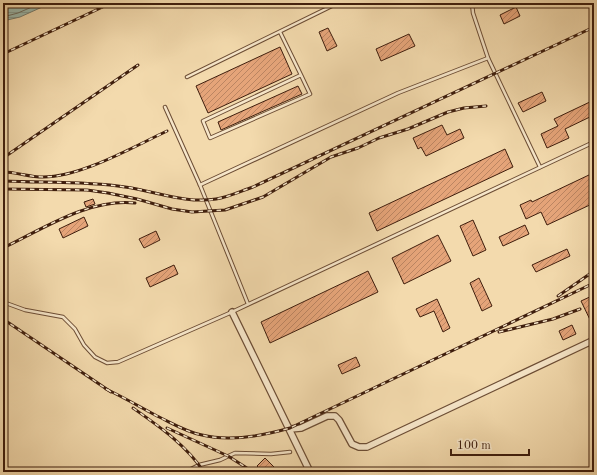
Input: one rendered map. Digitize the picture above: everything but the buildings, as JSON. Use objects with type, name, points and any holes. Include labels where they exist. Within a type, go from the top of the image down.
[{"type":"street","points":[[232,312],[310,472]]},
{"type":"street","points":[[290,429],[301,428],[327,416],[335,416],[339,420],[352,444],[359,447],[367,447],[594,340]]},
{"type":"lane","points":[[187,77],[338,3]]},
{"type":"lane","points":[[472,3],[473,13],[488,58],[540,167]]},
{"type":"lane","points":[[280,32],[301,75],[310,94],[210,138],[203,121],[301,75]]},
{"type":"lane","points":[[200,185],[398,93],[488,58]]},
{"type":"lane","points":[[165,107],[200,185],[248,304]]},
{"type":"lane","points":[[3,302],[25,310],[63,317],[75,329],[84,345],[95,357],[107,363],[118,362],[232,312],[594,142]]},
{"type":"lane","points":[[185,472],[199,465],[220,460],[235,453],[271,454],[290,452]]},
{"type":"water","points":[[3,3],[51,3],[20,17],[3,21]]},
{"type":"railway","points":[[3,54],[111,3]]},
{"type":"railway","points":[[3,181],[110,185],[193,200],[226,197],[253,187],[594,27]]},
{"type":"railway","points":[[3,158],[138,65]]},
{"type":"railway","points":[[3,189],[87,190],[137,199],[172,209],[192,212],[225,210],[263,197],[331,157],[358,148],[379,138],[408,129],[448,112],[464,108],[486,106]]},
{"type":"railway","points":[[3,172],[43,177],[58,176],[90,167],[123,153],[167,131]]},
{"type":"railway","points":[[3,248],[67,216],[84,210],[101,205],[135,203]]},
{"type":"railway","points":[[558,296],[594,271]]},
{"type":"railway","points":[[106,389],[157,416],[196,434],[213,437],[235,438],[268,433],[290,428],[594,283]]},
{"type":"railway","points":[[499,332],[553,319],[580,309]]},
{"type":"railway","points":[[3,319],[111,392]]},
{"type":"railway","points":[[133,408],[163,429],[181,445],[204,472]]},
{"type":"railway","points":[[167,428],[228,456],[253,472]]}]
